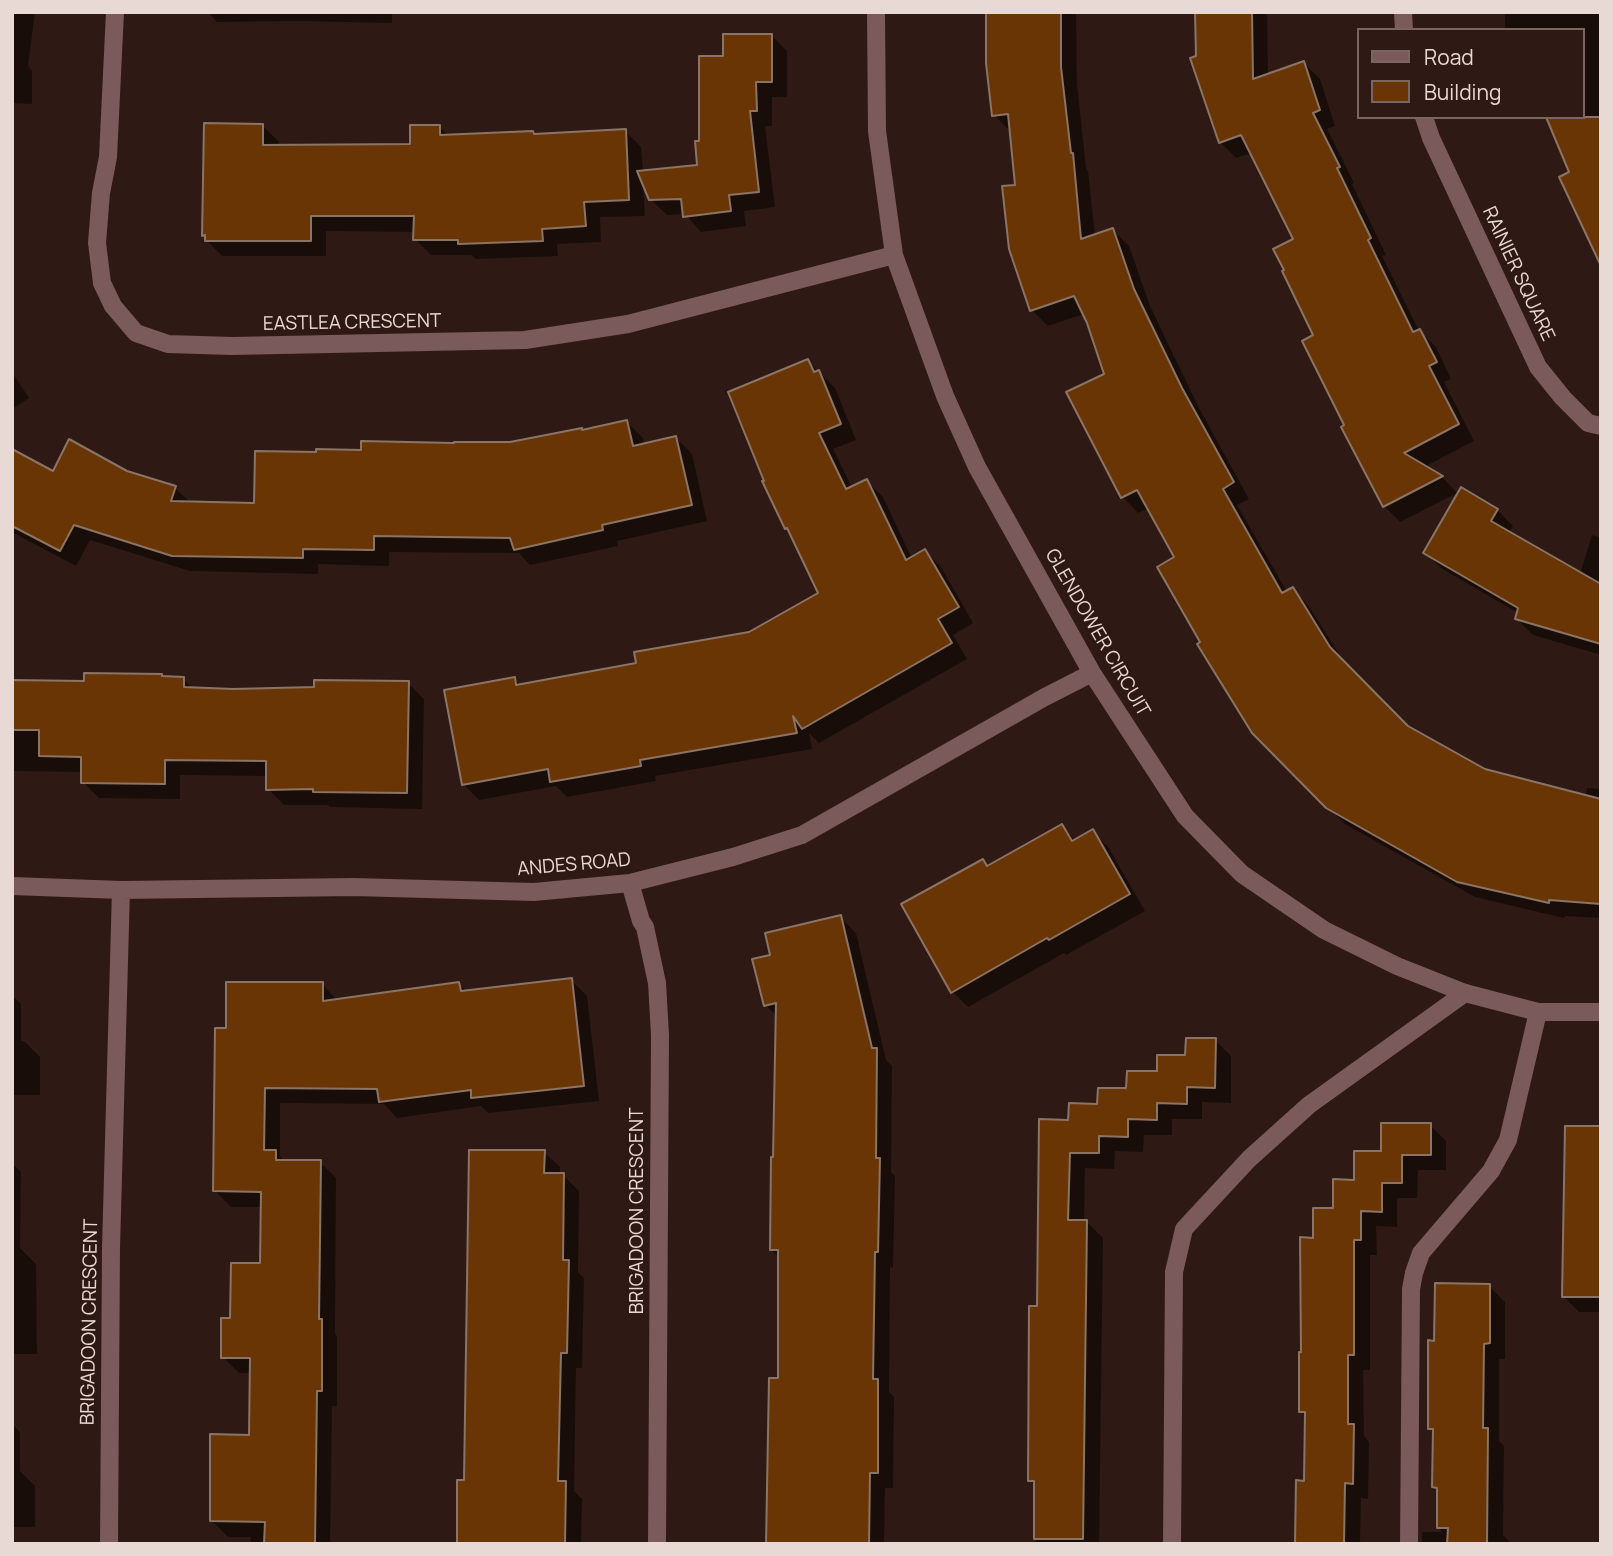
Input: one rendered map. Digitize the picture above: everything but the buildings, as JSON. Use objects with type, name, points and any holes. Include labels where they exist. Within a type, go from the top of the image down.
[{"type":"street","name":"EASTLEA CRESCENT","points":[[115,12],[108,157],[97,243],[102,283],[113,306],[136,333],[167,344],[232,346],[525,340],[628,324],[894,255]]},
{"type":"street","name":"GLENDOWER CIRCUIT","points":[[876,12],[877,131],[894,255],[945,396],[978,467],[1092,673],[1185,816],[1242,874],[1324,930],[1397,966],[1465,993],[1538,1012],[1601,1012]]},
{"type":"street","name":"RAINIER SQUARE","points":[[1425,119],[1431,138],[1538,367],[1588,423],[1601,426]]},
{"type":"street","name":"ANDES ROAD","points":[[12,886],[121,890],[354,887],[534,892],[631,883],[733,857],[802,835],[1045,696],[1092,673]]},
{"type":"street","name":"BRIGADOON CRESCENT","points":[[631,883],[645,927],[657,983],[660,1035],[657,1544]]},
{"type":"street","name":"BRIGADOON CRESCENT","points":[[109,1544],[111,1248],[121,890]]},
{"type":"street","points":[[1172,1544],[1174,1272],[1184,1229],[1249,1159],[1309,1105],[1465,993]]},
{"type":"street","points":[[1409,1544],[1411,1289],[1414,1273],[1422,1253],[1491,1171],[1508,1140],[1538,1012]]}]
